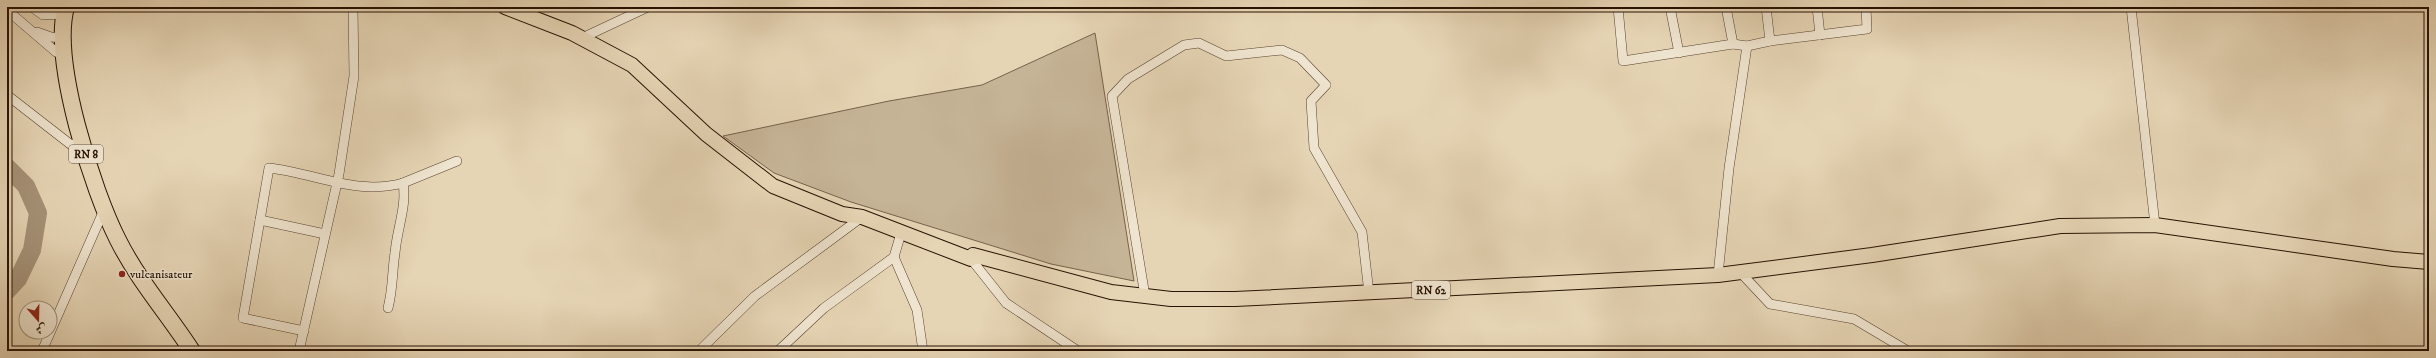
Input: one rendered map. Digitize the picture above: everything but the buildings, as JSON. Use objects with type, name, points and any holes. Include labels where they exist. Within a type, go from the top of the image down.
[{"type":"highway","name":"RN 8","points":[[65,10],[64,46],[68,81],[83,146],[104,210],[118,241],[192,351]]},
{"type":"main road","name":"RN 62","points":[[505,7],[582,38],[632,65],[706,134],[773,186],[842,214],[862,217],[971,259],[973,255],[1111,292],[1171,299],[1235,299],[1718,275],[1872,255],[2060,226],[2155,225],[2393,259],[2429,262]]},
{"type":"street","points":[[32,7],[43,15],[65,10]]},
{"type":"street","points":[[299,351],[337,184],[354,76],[353,7]]},
{"type":"street","points":[[582,38],[648,7]]},
{"type":"street","points":[[1618,7],[1623,61],[1733,44],[1747,46],[1770,41],[1867,29],[1866,7]]},
{"type":"street","points":[[1670,7],[1679,53]]},
{"type":"street","points":[[1726,7],[1733,44]]},
{"type":"street","points":[[1766,7],[1770,41]]},
{"type":"street","points":[[1817,7],[1820,35]]},
{"type":"street","points":[[2131,7],[2155,225]]},
{"type":"street","points":[[7,10],[56,52],[64,46],[51,37],[29,28]]},
{"type":"street","points":[[1146,296],[1112,96],[1128,79],[1184,45],[1192,43],[1226,56],[1282,50],[1300,58],[1326,85],[1311,101],[1314,148],[1362,232],[1369,293]]},
{"type":"street","points":[[1718,275],[1730,168],[1747,46]]},
{"type":"street","points":[[7,95],[70,144],[83,146]]},
{"type":"street","points":[[304,331],[243,318],[269,168],[337,184],[387,187],[403,183],[457,161]]},
{"type":"street","points":[[388,308],[393,288],[394,253],[405,197],[403,183]]},
{"type":"street","points":[[42,351],[104,210]]},
{"type":"street","points":[[699,351],[755,296],[862,217]]},
{"type":"street","points":[[260,220],[325,234]]},
{"type":"street","points":[[778,351],[824,308],[894,257],[901,233]]},
{"type":"street","points":[[894,257],[917,310],[923,351]]},
{"type":"street","points":[[971,259],[1006,302],[1078,351]]},
{"type":"street","points":[[1740,272],[1770,304],[1854,319],[1908,351]]},
{"type":"shaded area","points":[[1095,33],[1134,281],[1051,264],[851,202],[774,173],[723,136],[889,101],[982,85]]},
{"type":"waterway","points":[[7,167],[26,186],[38,213],[32,250],[18,279],[7,291]]},
{"type":"place","name":"vulcanisateur","points":[[122,274]]}]
